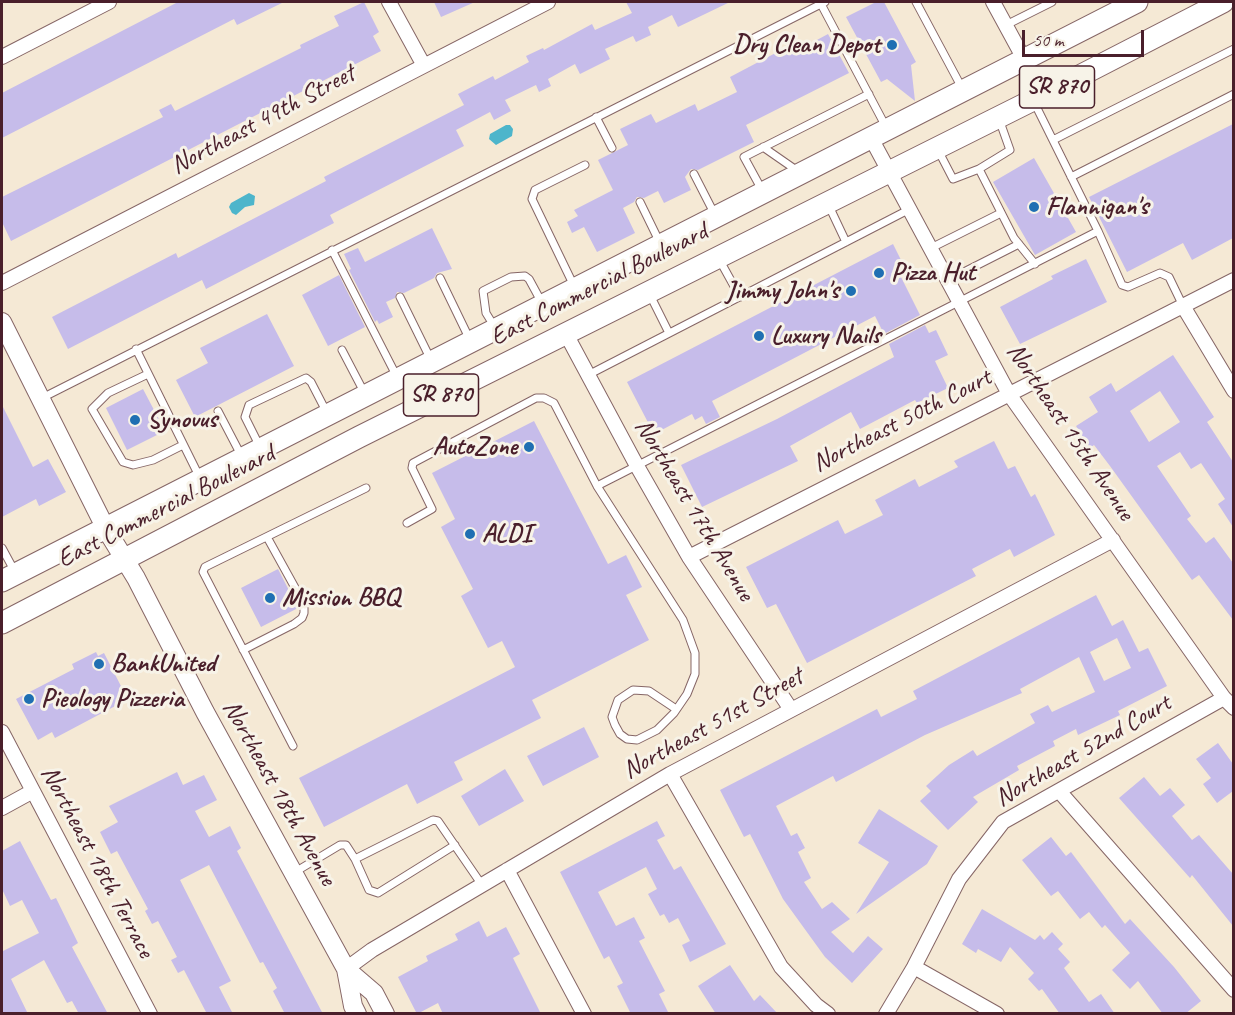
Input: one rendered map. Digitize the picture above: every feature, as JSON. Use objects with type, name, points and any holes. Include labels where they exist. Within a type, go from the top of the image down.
[{"type":"main road","name":"East Commercial Boulevard","points":[[9,578],[1133,2]]},
{"type":"main road","name":"East Commercial Boulevard","points":[[2,623],[565,332],[1033,100],[1223,2]]},
{"type":"street","points":[[77,2],[84,15]]},
{"type":"street","points":[[2,57],[109,2]]},
{"type":"street","points":[[389,2],[423,64]]},
{"type":"street","name":"Northeast 49th Street","points":[[2,283],[423,64],[548,2]]},
{"type":"street","points":[[993,2],[1024,59]]},
{"type":"street","name":"Northeast 15th Avenue","points":[[879,133],[889,170],[1010,394],[1229,703]]},
{"type":"street","name":"Northeast 50th Court","points":[[689,557],[1233,280]]},
{"type":"street","points":[[1183,306],[1233,391]]},
{"type":"street","name":"Northeast 18th Avenue","points":[[2,322],[106,528],[346,969],[357,1014]]},
{"type":"street","name":"Northeast 17th Avenue","points":[[565,332],[689,557],[790,708]]},
{"type":"street","name":"Northeast 51st Street","points":[[346,969],[372,950],[670,774],[790,708],[1113,540]]},
{"type":"street","name":"Northeast 52nd Court","points":[[886,1014],[914,967],[959,879],[1003,822],[1229,703]]},
{"type":"street","name":"Northeast 18th Terrace","points":[[3,741],[33,791],[150,1014]]},
{"type":"street","points":[[670,774],[781,967],[816,1005],[828,1014]]},
{"type":"street","points":[[2,808],[33,791]]},
{"type":"street","points":[[1059,791],[1233,990]]},
{"type":"street","points":[[507,870],[584,1014]]},
{"type":"street","points":[[914,967],[997,1014]]},
{"type":"street","name":"Northeast 18th Avenue","points":[[346,969],[374,993],[385,1014]]},
{"type":"lane","points":[[916,2],[964,90]]},
{"type":"lane","points":[[1006,25],[1052,2]]},
{"type":"lane","points":[[42,398],[823,3],[869,94],[879,133]]},
{"type":"lane","points":[[1053,140],[1233,49]]},
{"type":"lane","points":[[763,193],[744,157],[869,94]]},
{"type":"lane","points":[[1071,177],[1233,94]]},
{"type":"lane","points":[[1033,100],[1122,285],[1128,287],[1160,273],[1168,277],[1183,306]]},
{"type":"lane","points":[[596,117],[612,148]]},
{"type":"lane","points":[[936,147],[953,179],[979,169],[1010,150],[998,117]]},
{"type":"lane","points":[[763,147],[801,174]]},
{"type":"lane","points":[[576,289],[532,200],[535,190],[585,165]]},
{"type":"lane","points":[[979,169],[1018,244],[1035,264]]},
{"type":"lane","points":[[694,174],[716,217]]},
{"type":"lane","points":[[826,201],[846,242]]},
{"type":"lane","points":[[640,202],[661,245]]},
{"type":"lane","points":[[588,375],[910,209]]},
{"type":"lane","points":[[931,248],[1001,213]]},
{"type":"lane","points":[[597,486],[1098,231]]},
{"type":"lane","points":[[948,280],[1018,244]]},
{"type":"lane","points":[[332,250],[399,379]]},
{"type":"lane","points":[[717,256],[740,297]]},
{"type":"lane","points":[[496,329],[486,313],[483,291],[511,277],[525,276],[543,305]]},
{"type":"lane","points":[[440,278],[471,342]]},
{"type":"lane","points":[[647,291],[669,333]]},
{"type":"lane","points":[[400,297],[433,362]]},
{"type":"lane","points":[[136,349],[201,480]]},
{"type":"lane","points":[[342,350],[366,396]]},
{"type":"lane","points":[[148,374],[108,393],[92,409],[123,462],[134,465],[153,460],[183,445]]},
{"type":"lane","points":[[252,454],[245,417],[249,405],[306,378],[311,382],[328,415]]},
{"type":"lane","points":[[407,524],[432,509],[412,468],[413,463],[536,398],[544,398],[554,403],[597,486],[667,593],[692,637],[695,653],[695,674],[687,694],[676,709],[657,730],[637,740],[627,739],[620,734],[612,717],[618,700],[624,694],[640,689],[657,695],[676,709]]},
{"type":"lane","points":[[218,411],[252,454]]},
{"type":"lane","points":[[293,746],[203,572],[205,567],[366,488]]},
{"type":"lane","points":[[243,650],[294,624],[302,618],[304,613],[304,604],[267,537]]},
{"type":"lane","points":[[2,548],[9,578]]},
{"type":"lane","points":[[355,859],[433,820],[438,821],[482,885]]},
{"type":"lane","points":[[292,873],[340,845],[346,845],[369,890],[378,893],[455,845]]},
{"type":"water","points":[[510,125],[513,129],[512,136],[496,145],[489,139],[490,134]]},
{"type":"water","points":[[249,193],[255,196],[254,205],[245,207],[236,215],[232,213],[229,207],[231,203]]},
{"type":"building","points":[[178,2],[284,2],[237,25],[234,19],[2,138],[2,93]]},
{"type":"building","points":[[364,2],[379,32],[373,36],[381,51],[11,241],[2,222],[2,197],[163,117],[159,110],[171,104],[175,111],[301,48],[300,45],[339,26],[334,16]]},
{"type":"building","points":[[434,2],[475,2],[441,17]]},
{"type":"building","points":[[626,2],[730,2],[678,27],[672,15],[648,27],[651,35],[636,42],[633,36],[605,49],[610,59],[580,74],[575,64],[548,79],[551,86],[539,92],[536,85],[505,100],[511,111],[494,120],[490,112],[456,130],[464,146],[330,215],[334,223],[206,289],[202,280],[68,349],[52,317],[176,253],[178,258],[326,181],[324,177],[464,105],[458,94],[493,76],[495,80],[529,62],[526,56],[543,48],[544,50],[592,24],[595,30],[632,13]]},
{"type":"building","points":[[876,2],[884,2],[916,62],[911,65],[915,101],[887,79],[881,82],[846,17]]},
{"type":"building","points":[[828,34],[849,73],[746,125],[754,142],[698,170],[691,169],[685,177],[691,190],[664,203],[658,191],[644,198],[637,197],[634,202],[623,208],[635,233],[597,252],[584,227],[572,233],[567,222],[578,216],[574,210],[613,190],[598,160],[628,145],[620,129],[651,114],[656,123],[695,104],[698,111],[737,92],[730,77],[785,48],[789,55]]},
{"type":"building","points":[[1233,124],[1233,238],[1192,260],[1183,243],[1127,272],[1089,197]]},
{"type":"building","points":[[1034,158],[1076,232],[1035,255],[993,182]]},
{"type":"building","points":[[432,228],[452,269],[437,273],[434,278],[404,293],[397,292],[395,298],[386,302],[393,317],[379,324],[377,320],[375,322],[349,270],[351,269],[344,254],[358,248],[365,262]]},
{"type":"building","points":[[893,244],[907,272],[900,275],[920,315],[884,334],[875,316],[712,401],[720,417],[706,424],[702,416],[695,420],[692,414],[654,434],[627,382]]},
{"type":"building","points":[[1086,259],[1107,302],[1020,344],[1000,307],[1053,279],[1051,276]]},
{"type":"building","points":[[339,275],[365,327],[328,346],[302,295]]},
{"type":"building","points":[[267,314],[294,366],[195,417],[176,380],[208,363],[200,348]]},
{"type":"building","points":[[925,325],[929,333],[936,330],[948,355],[935,361],[948,388],[917,403],[915,400],[860,429],[851,412],[790,446],[798,461],[702,507],[681,465],[777,419],[894,357],[889,344]]},
{"type":"building","points":[[1173,355],[1214,417],[1207,422],[1233,462],[1233,527],[1218,504],[1225,499],[1201,463],[1191,469],[1180,452],[1157,466],[1191,516],[1187,519],[1206,543],[1214,537],[1233,563],[1233,620],[1199,575],[1192,580],[1110,466],[1094,445],[1090,448],[1076,426],[1098,412],[1089,397],[1111,383],[1116,392]],"holes":[[[1160,391],[1180,422],[1149,442],[1130,411]]]},
{"type":"building","points":[[143,389],[165,431],[127,450],[106,408]]},
{"type":"building","points":[[2,405],[33,467],[48,459],[66,492],[39,506],[36,499],[2,517]]},
{"type":"building","points":[[534,421],[608,564],[626,555],[642,587],[626,595],[649,640],[532,700],[541,718],[454,762],[463,780],[417,804],[407,784],[324,827],[299,778],[515,667],[502,641],[488,648],[461,596],[473,589],[441,527],[455,519],[432,473]]},
{"type":"building","points":[[994,441],[1008,469],[1015,466],[1031,497],[1035,494],[1055,535],[1014,557],[1010,549],[972,569],[976,576],[807,663],[776,604],[767,608],[746,567],[838,520],[845,534],[883,515],[875,500],[915,479],[919,487],[958,467],[954,461]]},
{"type":"building","points":[[278,569],[298,608],[261,627],[241,588]]},
{"type":"building","points":[[1096,595],[1112,626],[1123,620],[1139,652],[1148,648],[1167,686],[1118,711],[1120,715],[1078,735],[1076,729],[1053,741],[1055,746],[1017,766],[1019,770],[973,797],[978,802],[948,830],[920,801],[931,791],[926,786],[949,765],[973,750],[977,756],[1035,723],[1030,714],[1048,705],[1052,712],[1095,692],[1079,657],[1020,689],[1022,693],[925,735],[836,782],[833,776],[776,806],[791,836],[797,833],[805,848],[798,852],[811,878],[804,882],[822,909],[832,902],[850,919],[831,932],[853,953],[868,936],[883,949],[852,983],[825,957],[783,899],[750,834],[744,837],[720,790],[877,709],[881,717],[917,699],[913,691]],"holes":[[[1117,638],[1131,668],[1104,681],[1090,652]]]},
{"type":"building","points":[[96,652],[98,656],[104,653],[123,690],[119,704],[55,738],[52,732],[38,740],[16,699],[74,669],[72,664]]},
{"type":"building","points":[[584,727],[599,757],[543,786],[527,756]]},
{"type":"building","points":[[1218,743],[1233,764],[1233,791],[1217,803],[1203,784],[1211,778],[1196,759]]},
{"type":"building","points":[[505,769],[524,801],[479,826],[461,796]]},
{"type":"building","points":[[177,772],[183,785],[204,775],[217,800],[195,811],[209,837],[230,826],[241,848],[237,851],[323,1014],[285,1014],[273,991],[277,988],[263,962],[260,963],[209,865],[180,880],[231,981],[219,987],[233,1014],[207,1014],[184,970],[178,973],[171,960],[177,957],[158,921],[152,924],[145,911],[148,909],[117,851],[111,854],[100,832],[118,822],[109,806]]},
{"type":"building","points":[[1144,777],[1160,796],[1170,788],[1185,805],[1172,816],[1192,840],[1199,835],[1233,874],[1233,926],[1192,875],[1190,878],[1119,798]]},
{"type":"building","points":[[879,809],[938,846],[927,864],[856,914],[889,862],[858,843]]},
{"type":"building","points":[[657,821],[665,836],[657,840],[674,870],[681,866],[726,944],[690,962],[682,945],[690,941],[678,918],[669,923],[664,914],[660,916],[648,894],[657,889],[646,867],[598,892],[616,926],[634,917],[645,938],[639,941],[665,991],[659,994],[669,1014],[631,1014],[617,986],[623,983],[609,956],[604,959],[560,872]]},
{"type":"building","points":[[1051,837],[1066,856],[1071,852],[1125,924],[1130,919],[1174,967],[1201,1001],[1185,1014],[1163,1014],[1138,981],[1130,989],[1112,970],[1130,953],[1105,925],[1102,928],[1089,912],[1080,919],[1058,891],[1051,896],[1022,860]]},
{"type":"building","points":[[20,841],[51,900],[56,898],[78,943],[72,947],[108,1014],[79,1014],[72,1001],[67,1003],[44,960],[11,979],[28,1014],[2,1014],[2,948],[3,951],[39,933],[22,900],[10,906],[2,889],[2,851]]},
{"type":"building","points":[[982,909],[1035,940],[1040,935],[1044,940],[1052,932],[1063,944],[1058,949],[1070,962],[1064,968],[1089,1002],[1101,994],[1115,1014],[1060,1014],[1042,989],[1039,991],[1028,979],[1034,973],[1010,947],[1001,962],[978,949],[976,953],[962,944]]},
{"type":"building","points":[[479,921],[487,937],[506,927],[520,954],[513,958],[541,1014],[443,1014],[438,1003],[417,1014],[398,977],[428,961],[426,956],[458,940],[455,934]]},
{"type":"building","points":[[730,965],[754,1001],[760,995],[778,1014],[716,1014],[698,986]]},
{"type":"place","name":"Dry Clean Depot","points":[[892,45]]},
{"type":"place","name":"Flannigan's","points":[[1034,207]]},
{"type":"place","name":"Pizza Hut","points":[[879,273]]},
{"type":"place","name":"Jimmy John's","points":[[851,291]]},
{"type":"place","name":"Luxury Nails","points":[[759,336]]},
{"type":"place","name":"Synovus","points":[[135,420]]},
{"type":"place","name":"AutoZone","points":[[529,447]]},
{"type":"place","name":"ALDI","points":[[470,534]]},
{"type":"place","name":"Mission BBQ","points":[[270,598]]},
{"type":"place","name":"BankUnited","points":[[99,664]]},
{"type":"place","name":"Pieology Pizzeria","points":[[29,699]]}]
